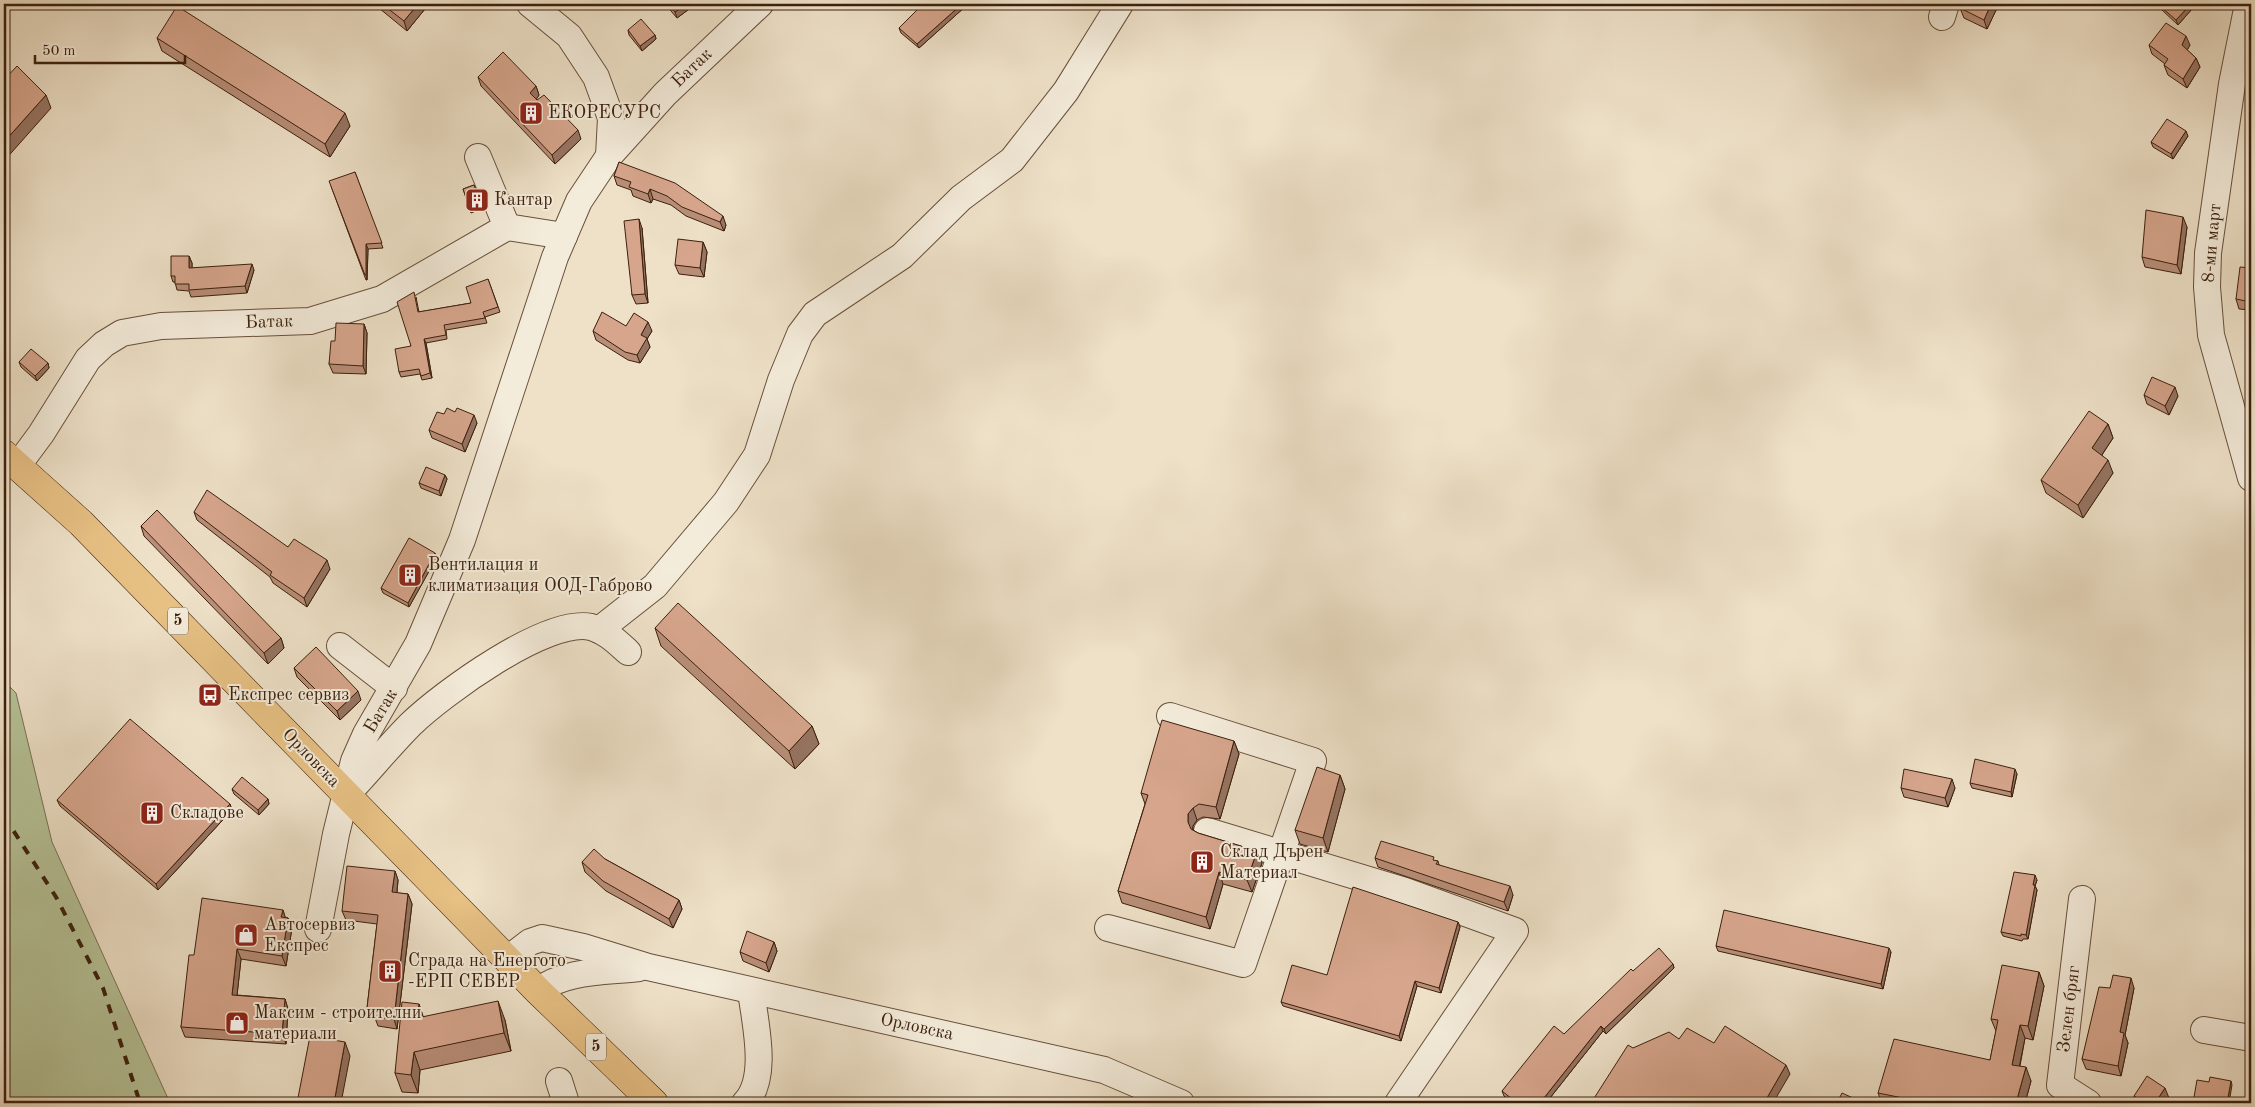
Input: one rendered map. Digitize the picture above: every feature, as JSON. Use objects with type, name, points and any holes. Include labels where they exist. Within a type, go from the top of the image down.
[{"type":"main road","name":"Орловска","points":[[11,460],[81,523],[538,991]]},
{"type":"main road","name":"5","points":[[538,991],[654,1103]]},
{"type":"street","name":"Батак","points":[[318,929],[336,834],[354,761],[366,734],[394,688],[431,618],[462,540],[564,236],[579,201],[609,156],[665,94],[760,4]]},
{"type":"street","points":[[598,630],[655,586],[726,502],[757,455],[792,352],[800,334],[815,314],[902,256],[961,198],[1012,160],[1066,91],[1120,4]]},
{"type":"street","points":[[537,6],[569,36],[596,77],[611,118],[609,156]]},
{"type":"street","name":"8-ми март","points":[[2248,16],[2232,84],[2208,253],[2208,287],[2211,335],[2251,478]]},
{"type":"street","points":[[478,157],[507,226],[564,236]]},
{"type":"street","name":"Батак","points":[[11,460],[42,434],[88,359],[104,344],[122,333],[161,326],[310,321],[382,299],[507,226]]},
{"type":"street","points":[[347,794],[411,725],[442,697],[532,640],[569,627],[590,627],[611,637],[628,652]]},
{"type":"street","points":[[340,646],[394,688]]},
{"type":"street","points":[[1108,928],[1243,964],[1313,761],[1170,716]]},
{"type":"street","points":[[1207,831],[1405,891],[1515,931],[1398,1103]]},
{"type":"street","name":"Зелен бряг","points":[[2082,899],[2060,1086],[2088,1103]]},
{"type":"street","name":"Орловска","points":[[508,959],[530,942],[542,938],[648,967],[1104,1070],[1181,1103]]},
{"type":"street","name":"Орловска","points":[[538,991],[547,984],[561,978],[648,967]]},
{"type":"street","points":[[745,1103],[752,1096],[757,1076],[758,1049],[751,991]]},
{"type":"street","points":[[2204,1030],[2251,1038]]},
{"type":"green space","points":[[4,681],[16,693],[52,842],[170,1103],[4,1103]]},
{"type":"building","points":[[382,4],[418,4],[404,21]]},
{"type":"building","points":[[668,4],[686,4],[675,12]]},
{"type":"building","points":[[923,4],[962,4],[917,44],[899,28]]},
{"type":"building","points":[[1962,4],[1991,4],[1984,20],[1960,8]]},
{"type":"building","points":[[2162,4],[2190,5],[2176,20],[2160,6]]},
{"type":"building","points":[[177,6],[345,113],[325,144],[157,38]]},
{"type":"building","points":[[641,19],[655,35],[640,46],[628,30]]},
{"type":"building","points":[[2166,23],[2186,36],[2182,45],[2196,58],[2183,79],[2164,65],[2168,59],[2149,45]]},
{"type":"building","name":"ЕКОРЕСУРС","points":[[503,52],[536,86],[530,93],[537,100],[544,95],[578,130],[552,155],[478,77]]},
{"type":"building","points":[[17,66],[46,95],[4,142],[4,80]]},
{"type":"building","points":[[2167,119],[2186,131],[2171,154],[2151,142]]},
{"type":"building","points":[[619,162],[675,183],[723,216],[720,222],[682,207],[667,196],[650,189],[648,194],[629,187],[631,182],[614,176]]},
{"type":"building","points":[[355,172],[382,243],[366,244],[366,275],[329,181]]},
{"type":"building","points":[[474,185],[481,204],[470,208],[463,189]]},
{"type":"building","points":[[2146,210],[2183,217],[2177,265],[2142,257]]},
{"type":"building","points":[[639,219],[645,294],[632,295],[624,221]]},
{"type":"building","points":[[678,239],[703,242],[700,268],[675,265]]},
{"type":"building","points":[[171,256],[189,256],[189,268],[252,264],[245,286],[189,290],[189,284],[175,284],[175,276],[171,276]]},
{"type":"building","points":[[2240,267],[2251,268],[2251,302],[2236,299]]},
{"type":"building","points":[[488,279],[498,307],[483,312],[485,318],[444,325],[446,335],[424,339],[430,373],[421,376],[419,369],[399,372],[395,349],[411,346],[397,302],[414,292],[418,312],[471,303],[466,287]]},
{"type":"building","points":[[602,312],[626,326],[634,313],[648,322],[641,335],[647,338],[637,355],[625,352],[593,331]]},
{"type":"building","points":[[336,323],[364,324],[363,366],[329,364],[331,341],[335,341]]},
{"type":"building","points":[[31,349],[48,363],[35,376],[19,362]]},
{"type":"building","points":[[2152,377],[2175,387],[2165,406],[2144,395]]},
{"type":"building","points":[[447,408],[455,412],[457,408],[474,415],[462,444],[429,430],[437,412],[444,414]]},
{"type":"building","points":[[2089,411],[2108,424],[2092,448],[2108,460],[2078,505],[2041,480]]},
{"type":"building","points":[[426,467],[445,475],[439,491],[419,483]]},
{"type":"building","points":[[207,490],[288,547],[294,539],[327,560],[304,598],[270,575],[272,572],[194,512]]},
{"type":"building","points":[[157,510],[281,638],[264,653],[141,526]]},
{"type":"building","name":"Вентилация и климатизация ООД-Габрово","points":[[409,538],[435,553],[408,603],[381,588]]},
{"type":"building","points":[[678,603],[812,726],[789,751],[655,628]]},
{"type":"building","points":[[316,647],[358,691],[337,711],[294,668]]},
{"type":"building","name":"Складове","points":[[130,719],[230,804],[156,884],[57,800]]},
{"type":"building","points":[[1162,720],[1234,741],[1216,807],[1199,804],[1188,814],[1188,822],[1191,829],[1198,833],[1257,851],[1247,880],[1219,872],[1206,917],[1118,891],[1148,795],[1141,793]]},
{"type":"building","points":[[1975,759],[2015,769],[2011,792],[1970,783]]},
{"type":"building","points":[[1317,767],[1340,775],[1323,838],[1295,830]]},
{"type":"building","points":[[1904,769],[1952,779],[1945,798],[1901,788]]},
{"type":"building","points":[[242,777],[268,799],[258,810],[232,789]]},
{"type":"building","points":[[1381,841],[1434,857],[1433,860],[1438,861],[1436,864],[1510,886],[1504,902],[1375,858]]},
{"type":"building","points":[[594,849],[605,859],[679,900],[669,919],[603,881],[582,862]]},
{"type":"building","name":"Сграда на Енергото -ЕРП СЕВЕР","points":[[347,866],[395,871],[392,892],[408,894],[394,1019],[375,1017],[375,1009],[367,1008],[378,915],[342,911]]},
{"type":"building","points":[[2014,872],[2035,875],[2026,935],[2021,934],[2021,936],[2001,932]]},
{"type":"building","points":[[1353,887],[1458,922],[1439,988],[1415,981],[1399,1036],[1281,1002],[1292,965],[1327,975]]},
{"type":"building","points":[[202,898],[283,910],[281,917],[288,918],[282,956],[237,949],[232,995],[285,999],[282,1034],[181,1027],[189,955],[194,955]]},
{"type":"building","points":[[1724,910],[1889,948],[1881,984],[1716,946]]},
{"type":"building","points":[[747,931],[774,942],[766,963],[740,952]]},
{"type":"building","points":[[1659,948],[1673,964],[1604,1029],[1601,1026],[1540,1103],[1517,1103],[1502,1091],[1554,1026],[1564,1034],[1631,969],[1633,971]]},
{"type":"building","points":[[2002,965],[2039,972],[2028,1026],[2020,1025],[2012,1065],[2026,1067],[2016,1103],[1928,1103],[1878,1093],[1894,1039],[1990,1060],[1998,1020],[1991,1019]]},
{"type":"building","points":[[2113,975],[2131,978],[2120,1032],[2124,1033],[2118,1066],[2082,1059],[2099,987],[2110,988]]},
{"type":"building","points":[[498,1001],[504,1033],[414,1052],[411,1075],[395,1073],[402,1002],[419,1004],[417,1018]]},
{"type":"building","points":[[1725,1026],[1786,1065],[1764,1103],[1591,1103],[1628,1045],[1633,1048],[1669,1032],[1679,1039],[1687,1028],[1714,1043]]},
{"type":"building","points":[[310,1036],[345,1042],[334,1103],[297,1103]]},
{"type":"building","points":[[2147,1076],[2165,1088],[2155,1103],[2145,1103],[2134,1096]]},
{"type":"building","points":[[2210,1077],[2231,1081],[2227,1103],[2193,1103],[2197,1080],[2209,1082]]},
{"type":"building","points":[[1842,1093],[1864,1103],[1837,1103]]},
{"type":"railway","points":[[4,816],[56,897],[103,988],[140,1103]]},
{"type":"place","name":"ЕКОРЕСУРС","points":[[531,113]]},
{"type":"place","name":"Кантар","points":[[477,200]]},
{"type":"place","name":"Вентилация и климатизация ООД-Габрово","points":[[410,575]]},
{"type":"place","name":"Експрес сервиз","points":[[210,695]]},
{"type":"place","name":"Складове","points":[[152,813]]},
{"type":"place","name":"Склад Дърен Материал","points":[[1202,862]]},
{"type":"place","name":"Автосервиз Експрес","points":[[246,935]]},
{"type":"place","name":"Сграда на Енергото -ЕРП СЕВЕР","points":[[390,971]]},
{"type":"place","name":"Максим - строителни материали","points":[[237,1023]]}]
